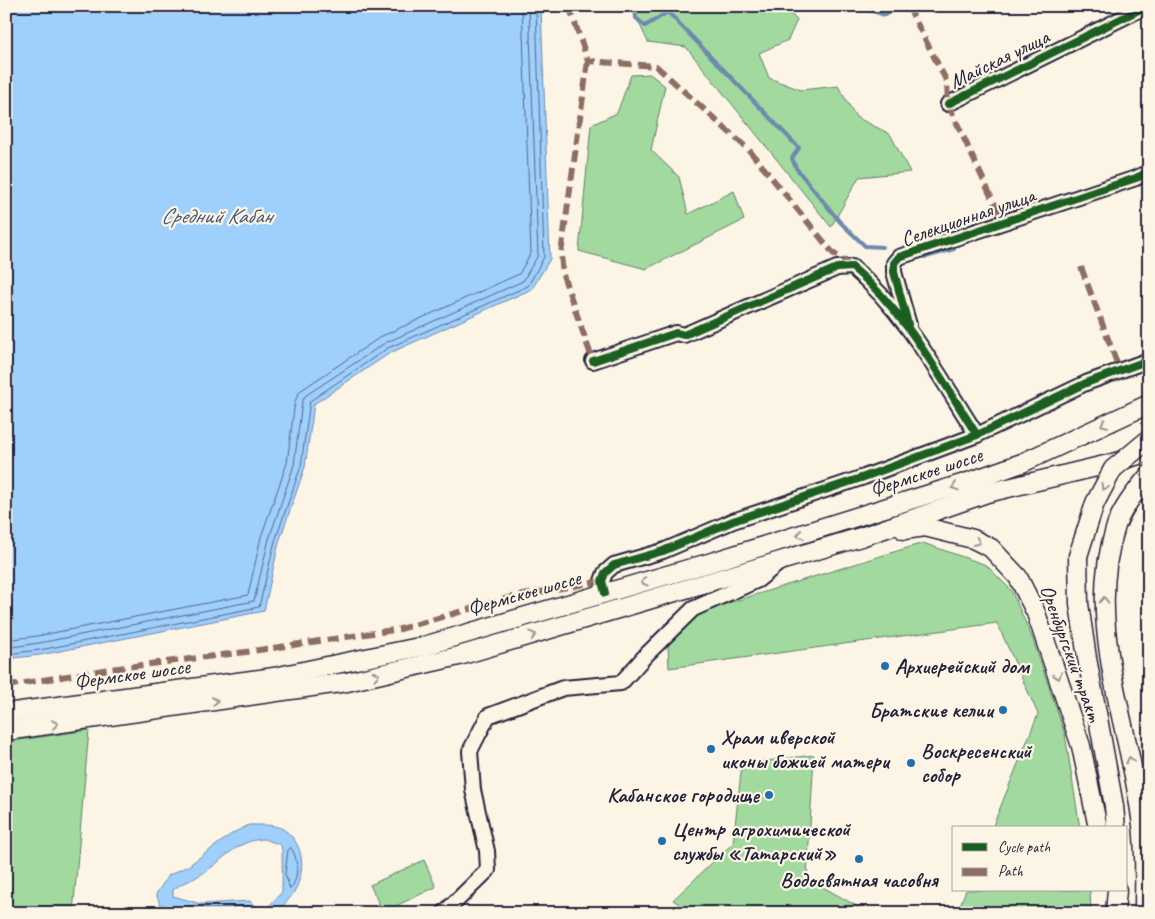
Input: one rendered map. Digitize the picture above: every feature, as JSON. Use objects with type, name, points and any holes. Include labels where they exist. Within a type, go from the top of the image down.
[{"type":"main road","name":"Фермское шоссе","points":[[6,713],[274,677],[424,646],[605,594],[889,508],[974,480],[1022,463],[1149,404]]},
{"type":"main road","name":"Оренбургский тракт","points":[[1116,826],[1079,604],[1078,556],[1094,502],[1113,469],[1149,440]]},
{"type":"main road","name":"Фермское шоссе","points":[[6,731],[347,682],[459,656],[861,537],[987,493],[1109,464],[1149,452]]},
{"type":"main road","name":"Оренбургский тракт","points":[[1144,913],[1142,819],[1108,646],[1104,610],[1105,572],[1117,525],[1132,498],[1149,475]]},
{"type":"main road","name":"Оренбургский тракт","points":[[861,537],[926,527],[973,539],[991,548],[1018,577],[1036,613],[1078,738],[1098,826]]},
{"type":"main road","points":[[1105,892],[1106,913]]},
{"type":"main road","points":[[1115,913],[1117,892]]},
{"type":"street","name":"Майская улица","points":[[948,104],[1147,6]]},
{"type":"street","name":"Селекционная улица","points":[[910,329],[894,272],[894,263],[899,257],[1149,172]]},
{"type":"street","points":[[593,361],[676,333],[684,335],[837,268],[852,267],[864,276],[910,329],[977,435]]},
{"type":"street","points":[[605,594],[602,581],[605,573],[614,565],[663,551],[733,521],[864,477],[977,435],[1086,383],[1149,360]]},
{"type":"street","points":[[444,913],[488,870],[488,851],[473,790],[470,751],[488,716],[563,688],[621,683],[646,655],[693,609],[758,580],[784,559]]},
{"type":"green space","points":[[631,6],[782,6],[797,20],[788,40],[759,53],[769,78],[801,90],[838,86],[856,117],[890,134],[910,172],[859,177],[831,227],[686,47],[648,42]]},
{"type":"green space","points":[[650,74],[665,86],[651,150],[679,177],[688,214],[734,191],[744,220],[646,269],[579,251],[591,125],[617,113],[631,75]]},
{"type":"green space","points":[[923,543],[986,565],[1011,590],[1032,637],[1065,734],[1080,826],[993,826],[1038,714],[997,623],[669,668],[667,622]]},
{"type":"green space","points":[[89,730],[73,913],[6,913],[6,742]]},
{"type":"green space","points":[[814,755],[807,878],[869,913],[692,913],[673,900],[733,843],[742,764]]},
{"type":"green space","points":[[424,860],[436,887],[383,912],[370,885]]},
{"type":"green space","points":[[965,892],[1090,892],[1091,913],[957,913]]},
{"type":"water","name":"Средний Кабан","points":[[6,6],[541,6],[550,259],[532,289],[390,353],[314,404],[305,467],[279,542],[264,611],[40,655],[6,659]]},
{"type":"water","points":[[249,825],[266,825],[283,829],[293,838],[299,849],[302,861],[301,873],[291,896],[283,905],[273,912],[189,913],[160,904],[156,894],[169,875],[188,866],[233,833]],"holes":[[[264,839],[281,845],[282,892],[268,907],[255,906],[250,901],[201,904],[173,896],[173,890],[208,870],[230,852],[245,843]]]},
{"type":"waterway","points":[[635,6],[636,18],[645,26],[668,12],[799,148],[792,158],[796,168],[840,222],[865,246],[882,247]]},
{"type":"waterway","points":[[777,6],[860,7],[885,15],[898,6]]},
{"type":"waterway","points":[[918,255],[926,257],[954,249]]},
{"type":"marked path","points":[[569,6],[588,61],[656,66],[749,150],[833,253],[852,267]]},
{"type":"marked path","points":[[908,6],[947,82],[948,104],[1003,222]]},
{"type":"marked path","points":[[588,61],[561,254],[563,275],[593,361]]},
{"type":"marked path","points":[[1081,267],[1120,371]]},
{"type":"marked path","points":[[6,686],[110,669],[246,652],[400,629],[512,597],[602,581]]},
{"type":"cycle path","points":[[948,104],[1147,6]]},
{"type":"cycle path","points":[[908,324],[894,272],[894,263],[899,257],[1149,172]]},
{"type":"cycle path","points":[[593,361],[676,333],[684,335],[837,268],[852,267],[889,304],[905,324],[977,435]]},
{"type":"cycle path","points":[[605,593],[602,581],[605,573],[614,565],[663,551],[733,521],[864,477],[977,435],[1086,383],[1149,360]]},
{"type":"place","name":"Архиерейский дом","points":[[885,666]]},
{"type":"place","name":"Братские келии","points":[[1003,710]]},
{"type":"place","name":"Храм иверской иконы божией матери","points":[[711,749]]},
{"type":"place","name":"Воскресенский собор","points":[[911,763]]},
{"type":"place","name":"Кабанское городище","points":[[769,795]]},
{"type":"place","name":"Центр агрохимической службы «Татарский»","points":[[662,841]]},
{"type":"place","name":"Водосвятная часовня","points":[[859,859]]}]
